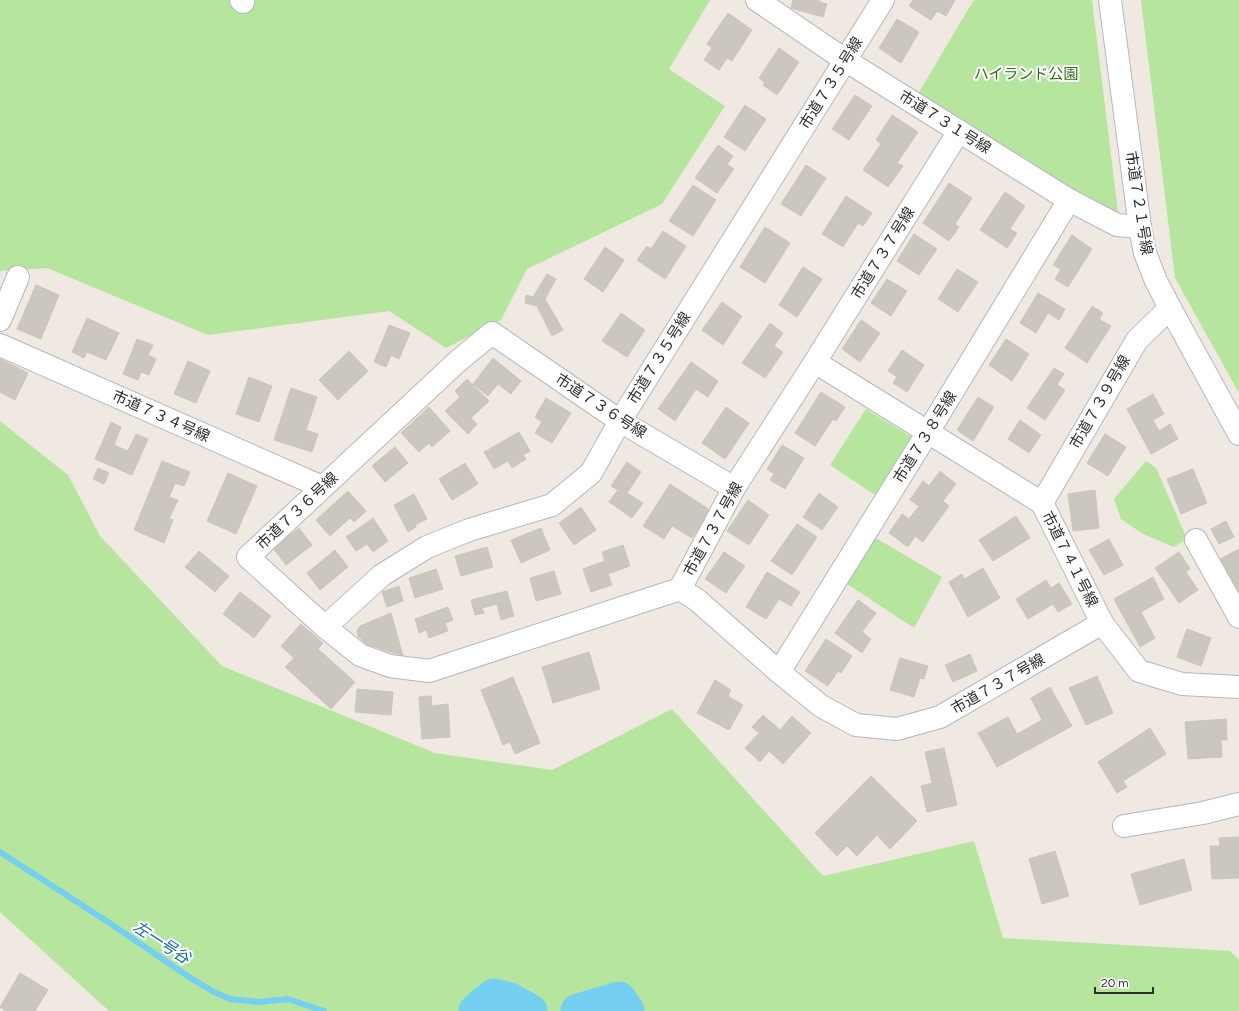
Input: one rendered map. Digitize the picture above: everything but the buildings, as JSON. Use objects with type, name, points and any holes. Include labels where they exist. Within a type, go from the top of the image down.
[{"type":"street","name":"市道７３１号線","points":[[756,0],[845,60],[1069,200],[1117,225],[1140,227]]},
{"type":"street","name":"市道７３５号線","points":[[325,628],[382,575],[427,546],[469,530],[552,505],[591,473],[620,421],[883,0]]},
{"type":"street","name":"市道７２１号線","points":[[1110,0],[1140,227],[1145,253],[1156,281],[1170,308],[1239,434]]},
{"type":"street","name":"市道７３７号線","points":[[959,131],[815,362],[734,488],[680,589],[697,600],[779,672],[821,706],[856,725],[897,729],[940,717],[1102,623]]},
{"type":"street","name":"市道７３８号線","points":[[779,672],[928,432],[1069,200]]},
{"type":"street","points":[[0,320],[18,277]]},
{"type":"street","name":"市道７３９号線","points":[[1042,503],[1136,340],[1170,308]]},
{"type":"street","name":"市道７３６号線","points":[[680,589],[429,671],[390,666],[360,655],[325,628],[248,557],[458,361],[492,333],[620,421],[734,488]]},
{"type":"street","name":"市道７３４号線","points":[[0,345],[322,487]]},
{"type":"street","name":"市道７４１号線","points":[[815,362],[1042,503],[1102,623],[1139,671],[1182,684],[1239,687]]},
{"type":"street","points":[[1196,540],[1239,617]]},
{"type":"street","points":[[1124,826],[1203,813],[1239,804]]},
{"type":"green space","points":[[0,0],[710,0],[669,69],[725,106],[662,204],[527,269],[501,320],[446,348],[389,311],[208,335],[47,268],[0,271]]},
{"type":"green space","name":"ハイランド公園","points":[[1092,0],[1118,212],[1105,210],[918,94],[973,1]]},
{"type":"green space","points":[[1141,0],[1239,0],[1239,393],[1175,278]]},
{"type":"green space","points":[[866,409],[913,438],[878,497],[830,465]]},
{"type":"green space","points":[[0,421],[68,475],[100,536],[222,666],[435,753],[552,770],[672,709],[823,876],[974,841],[1003,938],[1230,951],[1239,960],[1239,1011],[109,1011],[0,912]]},
{"type":"green space","points":[[1146,461],[1156,468],[1187,539],[1174,547],[1143,534],[1121,519],[1114,499]]},
{"type":"green space","points":[[874,537],[942,577],[914,628],[847,584]]},
{"type":"waterway","name":"左一号谷","points":[[0,852],[214,992],[230,999],[259,1002],[288,999],[324,1011]]},
{"type":"waterway","points":[[476,1011],[494,996],[510,1000],[530,1011]]},
{"type":"waterway","points":[[578,1011],[619,999],[627,1011]]}]
